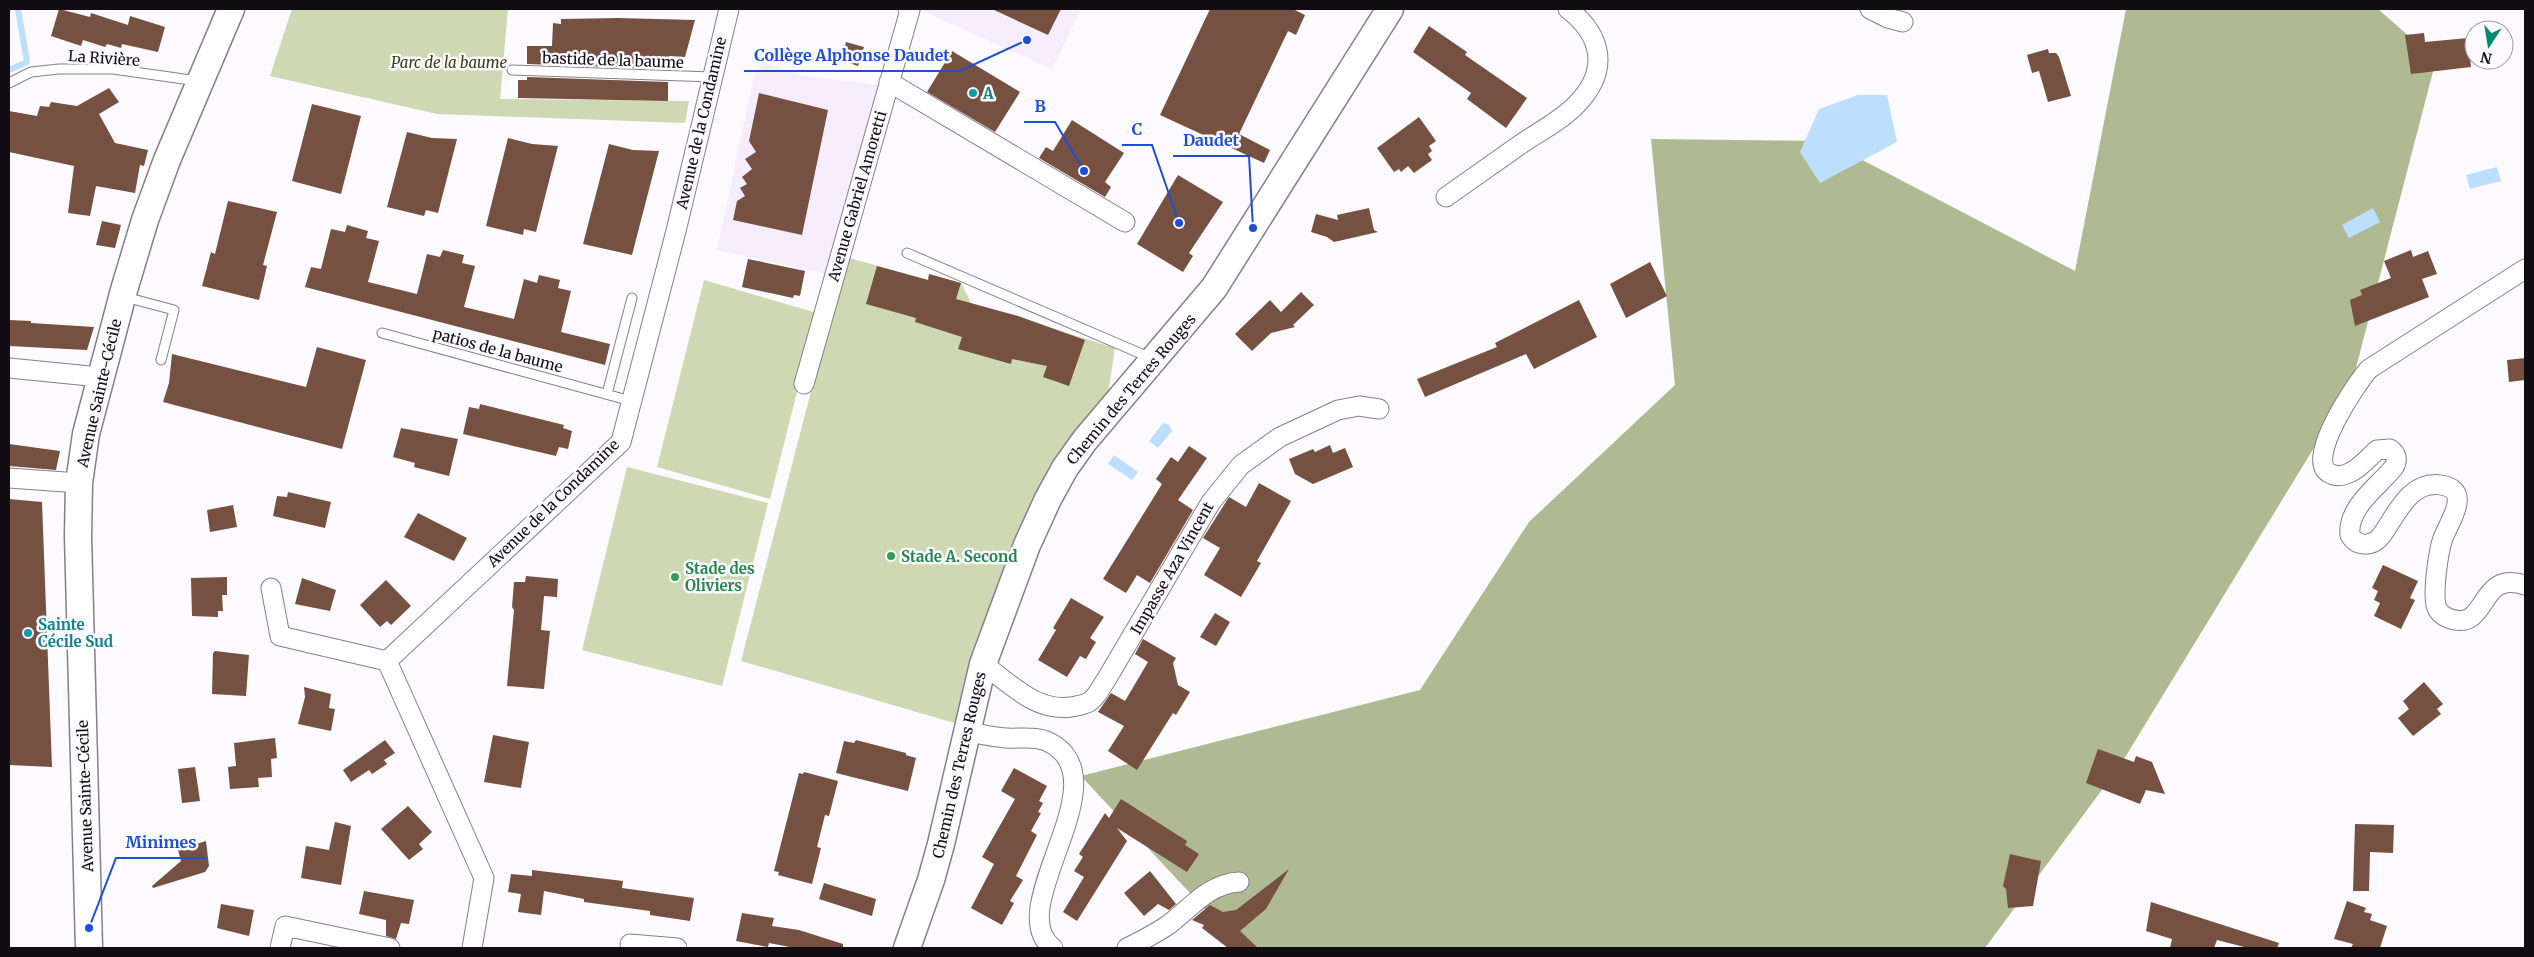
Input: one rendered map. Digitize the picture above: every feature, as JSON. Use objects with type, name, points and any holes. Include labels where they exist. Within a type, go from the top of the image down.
[{"type":"main road","name":"Avenue Sainte-Cécile","points":[[89,948],[78,536],[79,483],[86,434],[122,296],[145,220],[167,160],[231,9]]},
{"type":"main road","name":"Chemin des Terres Rouges","points":[[907,948],[938,853],[983,664],[1027,545],[1058,480],[1085,440],[1153,359],[1194,314],[1233,260],[1390,9]]},
{"type":"street","name":"Avenue de la Condamine","points":[[387,661],[621,442],[676,231],[729,9]]},
{"type":"street","name":"Avenue Gabriel Amoretti","points":[[804,384],[910,10],[908,9]]},
{"type":"street","points":[[1446,197],[1568,112],[1590,87],[1598,67],[1597,46],[1582,21],[1568,9]]},
{"type":"street","points":[[1870,9],[1888,18],[1902,22]]},
{"type":"street","points":[[889,82],[1125,222]]},
{"type":"street","points":[[2525,269],[2369,369],[2357,385],[2333,426],[2321,457],[2324,469],[2328,473],[2343,476],[2356,470],[2377,450],[2390,449],[2397,458],[2394,467],[2369,493],[2352,522],[2350,535],[2358,543],[2368,544],[2375,541],[2401,505],[2422,488],[2442,485],[2453,490],[2456,495],[2456,508],[2442,541],[2436,594],[2436,605],[2442,615],[2455,620],[2468,619],[2475,615],[2498,584],[2505,582],[2525,585]]},
{"type":"street","points":[[9,368],[100,378]]},
{"type":"street","name":"Impasse Aza Vincent","points":[[983,664],[1015,689],[1039,703],[1060,708],[1089,702],[1106,680],[1210,502],[1241,465],[1280,437],[1338,410],[1359,406],[1379,409]]},
{"type":"street","points":[[9,478],[79,483]]},
{"type":"street","points":[[271,588],[280,636],[387,661],[484,878],[472,948]]},
{"type":"street","points":[[966,731],[994,737],[1043,740],[1061,750],[1070,764],[1074,786],[1071,805],[1045,888],[1038,921],[1041,936],[1052,948]]},
{"type":"street","points":[[1127,948],[1166,926],[1211,890],[1225,883],[1239,882]]},
{"type":"street","points":[[284,948],[285,926],[364,946],[390,948]]},
{"type":"street","points":[[630,944],[677,948]]},
{"type":"lane","name":"La Rivière","points":[[9,83],[31,72],[59,69],[113,69],[200,82]]},
{"type":"lane","name":"bastide de la baume","points":[[512,70],[712,77]]},
{"type":"lane","points":[[907,253],[1153,359]]},
{"type":"lane","points":[[122,296],[174,310],[161,360]]},
{"type":"lane","points":[[607,394],[632,298]]},
{"type":"lane","name":"patios de la baume","points":[[382,333],[631,400]]},
{"type":"shaded area","points":[[924,9],[1081,9],[1052,69],[925,12]]},
{"type":"shaded area","points":[[763,62],[798,75],[879,85],[829,274],[717,250],[754,76]]},
{"type":"green space","name":"Parc de la baume","points":[[292,9],[508,9],[500,99],[689,101],[685,123],[437,114],[270,76]]},
{"type":"green space","points":[[2126,9],[2378,9],[2436,60],[2351,387],[2121,764],[1985,948],[1241,948],[1081,776],[1420,690],[1529,522],[1675,385],[1651,139],[1826,141],[2075,271]]},
{"type":"green space","name":"Stade A. Second","points":[[846,257],[928,280],[929,274],[961,283],[971,303],[1115,348],[1107,401],[958,724],[741,661]]},
{"type":"green space","points":[[704,280],[817,313],[770,499],[657,467]]},
{"type":"green space","name":"Stade des Oliviers","points":[[627,467],[768,503],[722,686],[582,650]]},
{"type":"water","points":[[1858,95],[1887,95],[1897,142],[1820,183],[1800,152],[1819,109]]},
{"type":"water","points":[[2497,167],[2501,181],[2470,189],[2466,175]]},
{"type":"water","points":[[2373,208],[2380,222],[2349,238],[2342,225]]},
{"type":"water","points":[[1163,423],[1169,425],[1172,431],[1158,448],[1149,441]]},
{"type":"water","points":[[1114,455],[1138,472],[1132,480],[1108,464]]},
{"type":"building","points":[[59,9],[90,17],[91,13],[128,25],[130,16],[165,27],[158,52],[122,44],[121,48],[107,44],[105,47],[83,40],[81,46],[51,36]]},
{"type":"building","points":[[992,9],[1061,9],[1048,35]]},
{"type":"building","points":[[1210,9],[1293,9],[1305,15],[1296,35],[1288,31],[1239,134],[1270,150],[1264,163],[1160,115]]},
{"type":"building","points":[[561,19],[695,20],[685,57],[669,56],[668,69],[527,64],[527,46],[552,46],[553,23],[561,24]]},
{"type":"building","points":[[1429,26],[1467,52],[1465,55],[1527,98],[1506,128],[1467,99],[1471,93],[1413,52]]},
{"type":"building","points":[[2424,33],[2425,42],[2464,38],[2464,68],[2411,74],[2405,35]]},
{"type":"building","points":[[846,42],[864,47],[858,66],[841,60]]},
{"type":"building","points":[[2048,49],[2049,53],[2056,53],[2059,57],[2071,96],[2048,102],[2039,71],[2032,73],[2027,55]]},
{"type":"building","name":"A","points":[[952,51],[1020,92],[995,132],[927,92]]},
{"type":"building","points":[[527,77],[668,82],[668,101],[518,98],[518,80],[527,80]]},
{"type":"building","points":[[109,88],[119,102],[99,114],[115,143],[148,150],[144,166],[140,165],[135,193],[96,186],[90,216],[68,213],[74,166],[9,152],[9,111],[37,116],[40,106],[49,107],[51,102],[77,106]]},
{"type":"building","points":[[759,93],[828,110],[802,235],[733,220],[737,201],[745,196],[740,188],[747,184],[742,177],[752,169],[745,159],[756,152],[749,141]]},
{"type":"building","points":[[312,104],[361,116],[341,194],[292,181]]},
{"type":"building","points":[[1419,117],[1436,141],[1429,146],[1432,151],[1428,154],[1432,160],[1414,173],[1408,166],[1401,172],[1399,169],[1394,172],[1377,148]]},
{"type":"building","points":[[1072,120],[1124,153],[1105,182],[1111,187],[1105,197],[1039,158],[1046,147],[1053,151]]},
{"type":"building","points":[[407,132],[432,138],[457,139],[438,213],[426,210],[424,216],[387,207]]},
{"type":"building","points":[[508,138],[532,144],[558,146],[536,232],[524,229],[523,235],[486,226]]},
{"type":"building","points":[[609,144],[633,150],[659,151],[632,255],[583,244]]},
{"type":"building","points":[[1178,175],[1223,202],[1189,253],[1193,256],[1183,272],[1137,244]]},
{"type":"building","points":[[228,201],[277,212],[263,265],[267,266],[259,300],[202,286],[211,252],[215,254]]},
{"type":"building","points":[[1369,208],[1374,230],[1378,232],[1334,242],[1327,237],[1311,232],[1316,214],[1338,220],[1337,215]]},
{"type":"building","points":[[102,221],[121,225],[115,248],[96,245]]},
{"type":"building","points":[[347,225],[368,231],[366,238],[379,241],[368,282],[417,294],[427,254],[440,257],[443,250],[464,255],[462,263],[475,266],[464,307],[514,319],[524,279],[537,283],[539,275],[560,280],[558,288],[571,291],[561,332],[610,344],[605,365],[305,287],[311,267],[321,269],[331,229],[345,232]]},
{"type":"building","points":[[2411,250],[2413,257],[2428,251],[2437,274],[2422,279],[2429,297],[2355,326],[2350,300],[2362,295],[2360,290],[2391,278],[2384,261]]},
{"type":"building","points":[[748,259],[805,271],[800,296],[794,295],[793,298],[742,287]]},
{"type":"building","points":[[1650,262],[1667,296],[1626,318],[1610,284]]},
{"type":"building","points":[[877,266],[928,280],[929,274],[961,283],[956,299],[1018,316],[1085,340],[1069,386],[1043,377],[1047,366],[1012,359],[1011,364],[958,349],[962,337],[915,322],[916,318],[866,304]]},
{"type":"building","points":[[1301,292],[1314,305],[1293,325],[1295,327],[1271,333],[1252,351],[1235,334],[1270,300],[1281,312]]},
{"type":"building","points":[[1579,300],[1597,337],[1534,369],[1526,354],[1425,397],[1417,379],[1497,347],[1495,343]]},
{"type":"building","points":[[9,320],[94,327],[87,350],[9,346]]},
{"type":"building","points":[[317,347],[366,360],[342,449],[163,402],[169,383],[172,354],[306,387]]},
{"type":"building","points":[[2525,358],[2525,380],[2509,382],[2507,360]]},
{"type":"building","points":[[480,404],[564,425],[563,428],[572,431],[568,449],[559,447],[556,456],[463,434],[469,407],[479,409]]},
{"type":"building","points":[[401,428],[458,439],[449,476],[414,467],[415,463],[393,457]]},
{"type":"building","points":[[9,444],[60,451],[56,470],[9,466]]},
{"type":"building","points":[[1330,445],[1333,453],[1345,448],[1353,467],[1313,484],[1295,474],[1289,459],[1313,449],[1315,452]]},
{"type":"building","points":[[1189,446],[1207,458],[1178,500],[1193,510],[1150,583],[1137,575],[1126,593],[1103,579],[1162,484],[1156,479],[1171,457],[1178,462]]},
{"type":"building","points":[[1259,483],[1291,501],[1257,561],[1261,563],[1241,597],[1204,575],[1220,548],[1203,538],[1229,497],[1246,507]]},
{"type":"building","points":[[288,492],[331,502],[325,528],[273,516],[277,496],[287,497]]},
{"type":"building","name":"Sainte Cécile Sud","points":[[9,499],[42,502],[52,767],[9,765]]},
{"type":"building","points":[[233,505],[237,527],[210,532],[207,510]]},
{"type":"building","points":[[418,513],[467,538],[454,561],[404,537]]},
{"type":"building","points":[[2383,565],[2418,581],[2410,598],[2415,600],[2401,629],[2374,616],[2380,603],[2374,600],[2378,591],[2372,588]]},
{"type":"building","points":[[526,576],[558,579],[557,597],[544,596],[541,630],[550,631],[544,689],[507,686],[514,610],[512,607],[514,582],[525,582]]},
{"type":"building","points":[[227,577],[227,595],[222,595],[223,611],[218,611],[218,617],[192,616],[191,578]]},
{"type":"building","points":[[302,578],[336,590],[330,611],[295,604]]},
{"type":"building","points":[[386,580],[411,606],[391,625],[387,621],[380,627],[360,605]]},
{"type":"building","points":[[1071,598],[1104,617],[1090,638],[1096,642],[1086,659],[1080,656],[1067,677],[1038,660],[1056,630],[1053,628]]},
{"type":"building","points":[[1215,613],[1230,622],[1216,646],[1200,637]]},
{"type":"building","points":[[1143,639],[1176,658],[1173,663],[1178,685],[1190,692],[1176,715],[1173,713],[1137,770],[1108,751],[1124,726],[1098,712],[1111,693],[1125,701],[1148,662],[1135,654]]},
{"type":"building","points":[[215,651],[249,655],[246,696],[212,694],[213,653]]},
{"type":"building","points":[[2424,682],[2443,704],[2437,709],[2441,714],[2413,736],[2398,718],[2409,709],[2403,701]]},
{"type":"building","points":[[304,687],[331,694],[329,708],[335,709],[331,731],[298,724],[305,697]]},
{"type":"building","points":[[493,735],[529,742],[521,788],[484,782]]},
{"type":"building","points":[[275,738],[277,758],[271,759],[272,777],[258,778],[259,787],[230,789],[228,767],[236,766],[234,743]]},
{"type":"building","points":[[385,740],[395,753],[384,760],[387,764],[372,774],[369,770],[351,782],[343,770]]},
{"type":"building","points":[[856,740],[906,753],[906,755],[916,758],[908,791],[836,773],[844,741],[854,743]]},
{"type":"building","points":[[2098,749],[2134,762],[2136,756],[2152,762],[2165,794],[2146,790],[2140,804],[2086,783]]},
{"type":"building","points":[[195,767],[200,801],[182,803],[178,769]]},
{"type":"building","points":[[1014,768],[1047,786],[1039,801],[1043,803],[1038,812],[1041,813],[1031,831],[1037,835],[1016,876],[1023,880],[1010,901],[1014,903],[1002,925],[971,908],[994,864],[982,857],[1015,799],[1001,791]]},
{"type":"building","points":[[804,772],[838,781],[829,816],[825,815],[817,847],[821,848],[812,884],[778,875],[779,872],[774,871],[799,773],[803,774]]},
{"type":"building","points":[[1121,799],[1187,841],[1185,845],[1199,854],[1187,872],[1117,828],[1127,841],[1077,921],[1063,912],[1084,877],[1074,871],[1083,857],[1079,854],[1105,813],[1109,818]]},
{"type":"building","points":[[408,806],[432,832],[419,844],[423,849],[409,860],[381,829]]},
{"type":"building","points":[[335,822],[351,826],[341,885],[301,878],[306,846],[329,850]]},
{"type":"building","points":[[2355,824],[2394,825],[2393,853],[2370,852],[2369,891],[2353,891]]},
{"type":"building","points":[[206,841],[209,866],[205,872],[153,888],[152,886],[181,861],[178,850]]},
{"type":"building","points":[[2010,854],[2041,861],[2033,906],[2008,908],[2006,889],[2003,886]]},
{"type":"building","points":[[1289,869],[1266,909],[1240,931],[1258,948],[1228,948],[1202,928],[1204,925],[1192,920],[1210,905],[1223,912],[1236,910]]},
{"type":"building","points":[[532,870],[623,881],[622,888],[694,898],[690,921],[650,915],[650,911],[584,902],[584,899],[544,891],[541,915],[518,912],[521,894],[508,892],[511,874],[532,876]]},
{"type":"building","points":[[1150,871],[1176,904],[1169,910],[1158,904],[1144,916],[1124,893]]},
{"type":"building","points":[[824,883],[876,899],[872,916],[819,899]]},
{"type":"building","points":[[364,891],[414,900],[409,924],[401,923],[396,939],[386,936],[386,920],[359,914]]},
{"type":"building","points":[[2347,901],[2366,908],[2364,912],[2372,914],[2370,920],[2387,926],[2380,948],[2351,948],[2353,944],[2334,939]]},
{"type":"building","points":[[2151,902],[2279,943],[2277,948],[2248,948],[2217,940],[2214,948],[2170,948],[2172,939],[2146,931]]},
{"type":"building","points":[[221,904],[254,910],[249,936],[217,928]]},
{"type":"building","points":[[742,913],[774,918],[772,926],[799,930],[843,944],[843,948],[795,948],[769,943],[768,947],[736,941]]},
{"type":"waterway","points":[[9,70],[27,62],[18,9]]},
{"type":"place","name":"Collège Alphonse Daudet","points":[[1027,40]]},
{"type":"place","name":"A","points":[[973,93]]},
{"type":"place","name":"B","points":[[1084,171]]},
{"type":"place","name":"C","points":[[1179,223]]},
{"type":"place","name":"Daudet","points":[[1253,228]]},
{"type":"place","name":"Stade A. Second","points":[[891,556]]},
{"type":"place","name":"Stade des Oliviers","points":[[675,577]]},
{"type":"place","name":"Sainte Cécile Sud","points":[[28,633]]},
{"type":"place","name":"Minimes","points":[[89,928]]}]
